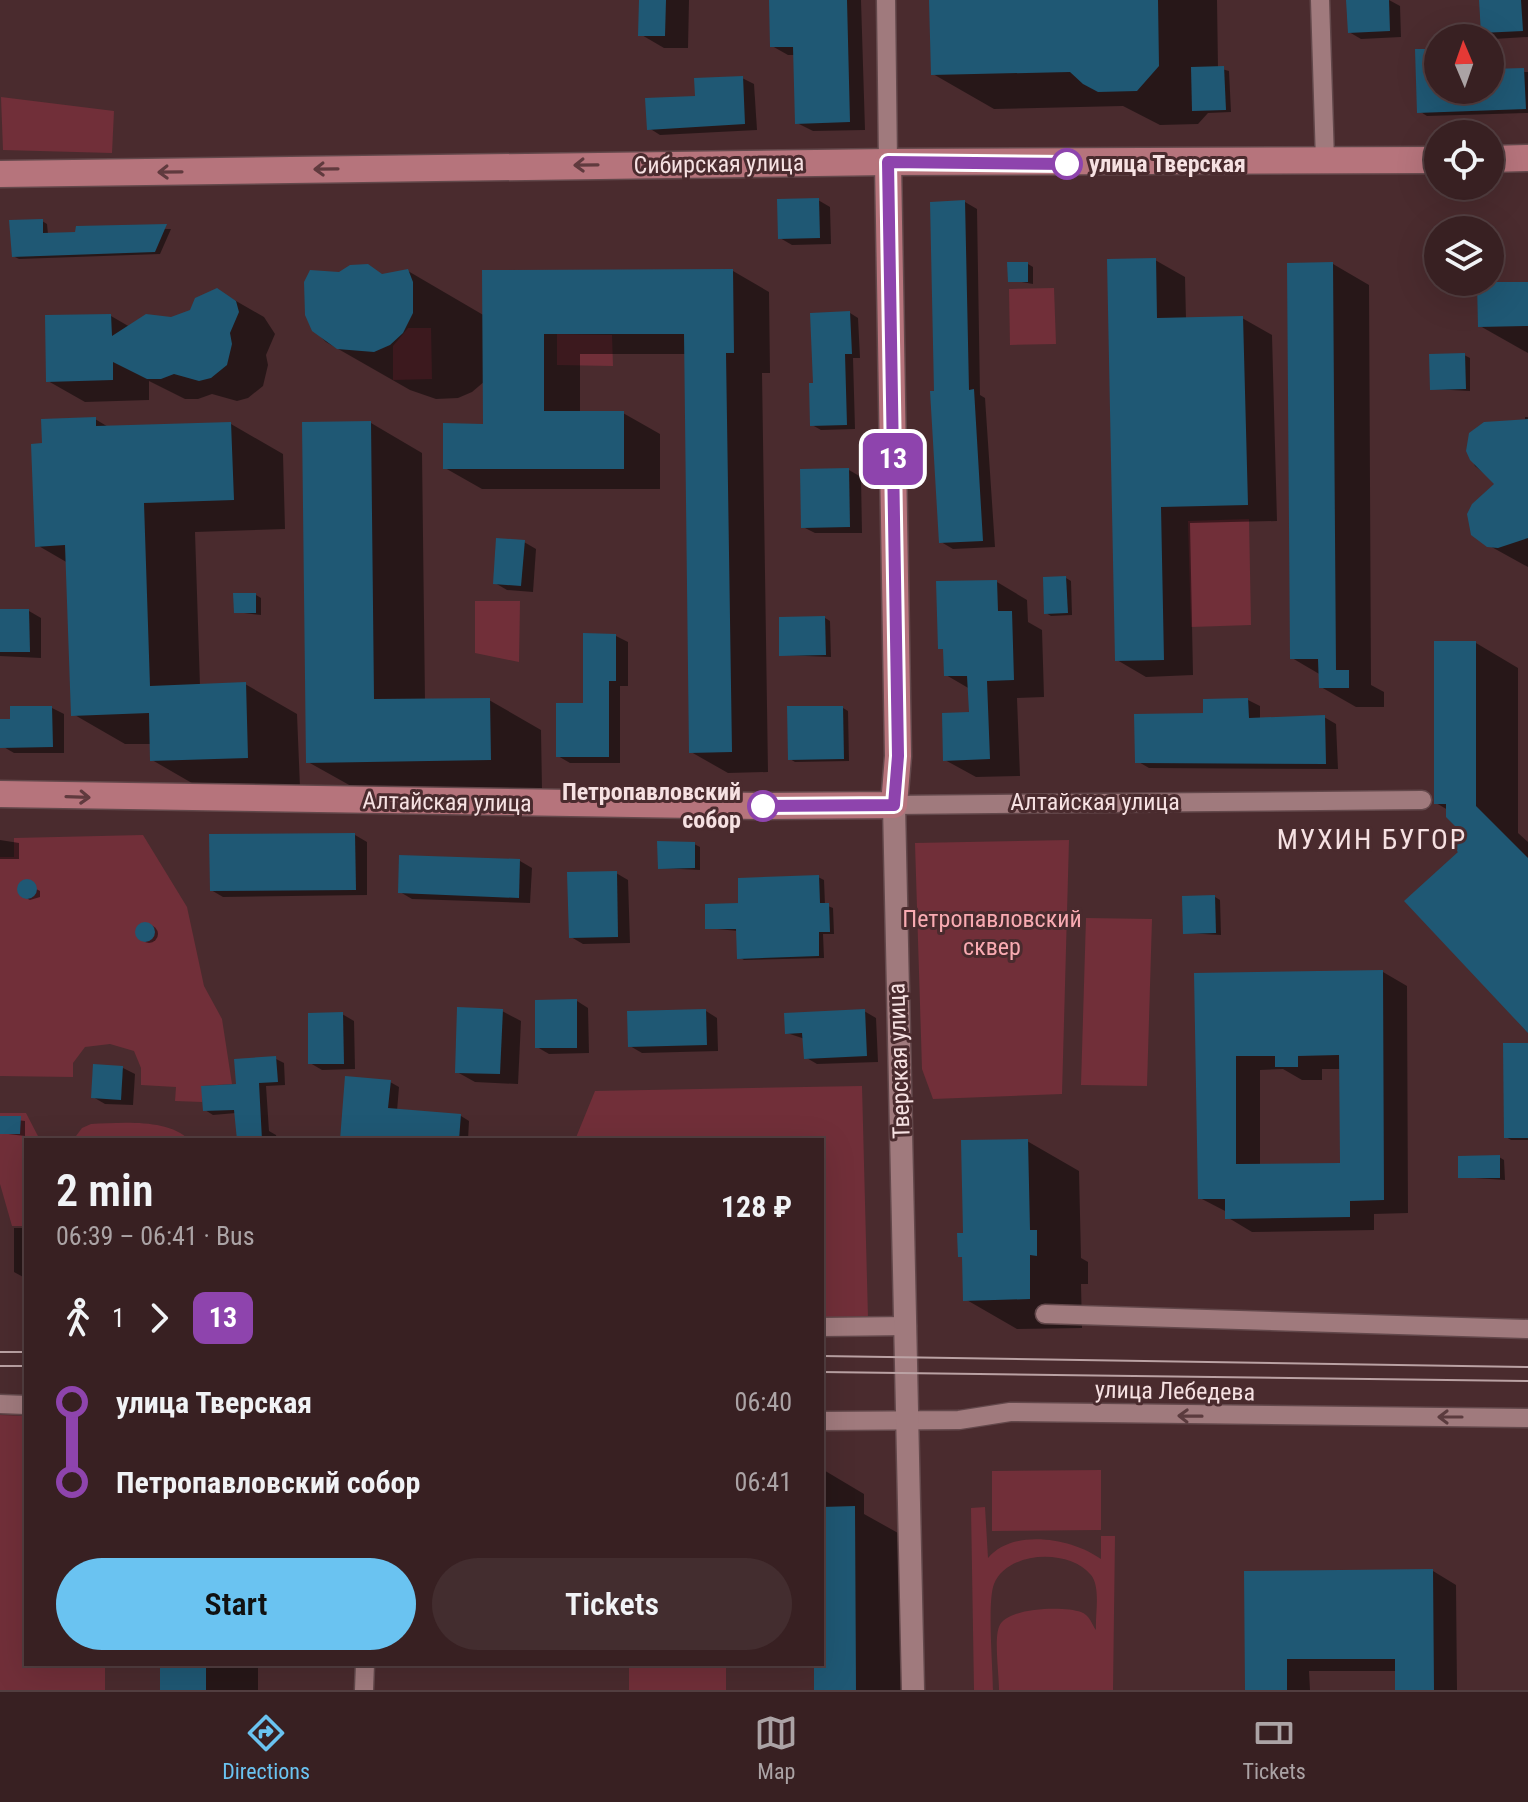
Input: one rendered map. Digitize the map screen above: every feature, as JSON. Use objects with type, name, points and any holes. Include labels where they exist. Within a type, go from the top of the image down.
[{"type":"main road","points":[[1504,159],[1528,158]]},
{"type":"main road","name":"Сибирская улица","points":[[0,174],[888,162],[1424,160]]},
{"type":"main road","name":"Тверская улица","points":[[888,162],[898,756],[894,805]]},
{"type":"main road","name":"Алтайская улица","points":[[0,794],[759,806],[894,805]]},
{"type":"street","name":"Тверская улица","points":[[886,0],[888,162]]},
{"type":"street","points":[[1320,0],[1325,161]]},
{"type":"street","name":"Алтайская улица","points":[[894,805],[1422,800]]},
{"type":"street","name":"Тверская улица","points":[[894,805],[913,1690]]},
{"type":"street","points":[[1045,1314],[1528,1329]]},
{"type":"street","points":[[824,1327],[907,1326]]},
{"type":"street","points":[[0,1404],[24,1405]]},
{"type":"street","name":"улица Лебедева","points":[[824,1421],[959,1420],[1010,1412],[1528,1418]]},
{"type":"street","points":[[364,1690],[365,1666]]},
{"type":"green space","points":[[1,97],[114,111],[112,153],[3,150]]},
{"type":"green space","points":[[1054,288],[1056,344],[1010,345],[1009,289]]},
{"type":"green space","points":[[408,328],[431,328],[432,379],[393,380],[393,346]]},
{"type":"green space","points":[[557,334],[612,335],[613,366],[557,365]]},
{"type":"green space","points":[[1249,519],[1251,625],[1191,627],[1188,521]]},
{"type":"green space","points":[[475,601],[520,601],[519,662],[475,653]]},
{"type":"green space","points":[[143,835],[187,907],[204,986],[222,1019],[232,1084],[202,1086],[202,1102],[175,1101],[176,1087],[141,1085],[141,1068],[134,1051],[110,1044],[85,1047],[73,1063],[73,1077],[0,1076],[0,857],[14,857],[14,838]]},
{"type":"green space","name":"Петропавловский сквер","points":[[1069,840],[1062,1094],[933,1099],[922,1069],[915,843]]},
{"type":"green space","points":[[1086,918],[1152,919],[1147,1086],[1081,1085]]},
{"type":"green space","points":[[862,1086],[868,1318],[824,1318],[824,1138],[576,1138],[595,1091]]},
{"type":"green space","points":[[0,1113],[26,1113],[39,1138],[24,1138],[22,1226],[12,1226],[0,1184]]},
{"type":"green space","points":[[91,1124],[156,1125],[186,1138],[74,1138],[82,1128]]},
{"type":"green space","points":[[0,1415],[24,1416],[24,1666],[105,1666],[105,1690],[0,1690]]},
{"type":"green space","points":[[1101,1470],[1101,1530],[992,1531],[992,1471]]},
{"type":"green space","points":[[985,1507],[988,1558],[1012,1543],[1043,1539],[1075,1546],[1101,1559],[1101,1536],[1115,1536],[1113,1690],[999,1690],[999,1627],[1012,1615],[1036,1610],[1073,1610],[1087,1615],[1096,1630],[1097,1594],[1091,1575],[1068,1560],[1039,1557],[1012,1565],[1001,1573],[994,1584],[991,1619],[993,1690],[974,1690],[971,1508]]},
{"type":"green space","points":[[629,1666],[726,1666],[726,1690],[629,1690]]},
{"type":"building","points":[[639,0],[666,0],[665,36],[638,36]]},
{"type":"building","points":[[769,0],[847,0],[850,122],[795,124],[793,47],[770,47]]},
{"type":"building","points":[[929,0],[1158,0],[1159,66],[1137,91],[1098,92],[1070,72],[931,75]]},
{"type":"building","points":[[1346,0],[1389,0],[1390,31],[1348,33]]},
{"type":"building","points":[[1479,0],[1521,0],[1523,31],[1504,32],[1504,24],[1480,24]]},
{"type":"building","points":[[1415,49],[1424,49],[1424,104],[1504,104],[1504,69],[1524,68],[1526,109],[1417,113]]},
{"type":"building","points":[[1224,66],[1226,110],[1192,111],[1191,67]]},
{"type":"building","points":[[743,76],[745,124],[647,130],[645,98],[695,96],[694,78]]},
{"type":"building","points":[[819,198],[820,238],[778,239],[777,199]]},
{"type":"building","points":[[965,200],[969,390],[974,389],[983,541],[939,543],[930,391],[934,391],[930,202]]},
{"type":"building","points":[[43,219],[43,233],[75,232],[76,226],[167,224],[155,252],[12,257],[9,220]]},
{"type":"building","points":[[1156,258],[1157,318],[1243,316],[1248,505],[1161,507],[1164,660],[1115,661],[1107,259]]},
{"type":"building","points":[[1007,262],[1028,262],[1028,282],[1008,282]]},
{"type":"building","points":[[1333,262],[1336,670],[1349,670],[1349,688],[1319,688],[1318,659],[1290,659],[1287,263]]},
{"type":"building","points":[[368,264],[382,274],[408,269],[413,282],[413,313],[403,333],[390,345],[374,352],[337,349],[312,331],[305,315],[304,282],[310,270],[339,272],[350,265]]},
{"type":"building","points":[[733,269],[734,353],[726,353],[732,752],[689,753],[684,334],[544,334],[544,411],[624,411],[624,469],[443,469],[443,423],[483,424],[482,270]]},
{"type":"building","points":[[1504,282],[1528,282],[1528,326],[1478,327],[1477,296],[1504,296]]},
{"type":"building","points":[[217,288],[236,301],[239,312],[230,333],[232,344],[227,365],[211,378],[199,381],[174,374],[161,379],[147,379],[113,362],[113,380],[46,382],[45,315],[111,314],[112,336],[146,314],[171,317],[190,310],[195,298]]},
{"type":"building","points":[[850,311],[852,354],[845,354],[847,425],[810,426],[809,383],[813,383],[810,313]]},
{"type":"building","points":[[1465,353],[1466,389],[1430,390],[1429,354]]},
{"type":"building","points":[[96,417],[96,426],[231,422],[234,500],[144,503],[150,686],[246,682],[248,758],[150,761],[149,713],[71,716],[65,545],[35,547],[31,444],[42,443],[41,419]]},
{"type":"building","points":[[1528,419],[1528,538],[1498,548],[1487,547],[1471,535],[1467,514],[1472,504],[1494,484],[1470,460],[1466,451],[1469,433],[1484,422]]},
{"type":"building","points":[[371,421],[374,699],[490,698],[491,760],[306,763],[302,422]]},
{"type":"building","points":[[849,468],[850,527],[801,528],[800,469]]},
{"type":"building","points":[[496,538],[525,540],[521,586],[493,584]]},
{"type":"building","points":[[1066,576],[1068,613],[1044,614],[1043,577]]},
{"type":"building","points":[[997,580],[998,611],[1012,611],[1014,680],[987,681],[990,759],[943,761],[942,713],[969,712],[967,676],[944,676],[943,649],[938,649],[936,581]]},
{"type":"building","points":[[233,593],[256,593],[256,613],[234,613]]},
{"type":"building","points":[[0,609],[29,609],[30,652],[0,652]]},
{"type":"building","points":[[825,616],[826,655],[779,656],[779,617]]},
{"type":"building","points":[[583,633],[616,634],[616,681],[609,681],[609,757],[556,757],[556,703],[583,703]]},
{"type":"building","points":[[1434,641],[1476,641],[1476,806],[1528,858],[1528,1033],[1404,901],[1458,852],[1444,838],[1455,826],[1446,817],[1446,804],[1434,804]]},
{"type":"building","points":[[1248,698],[1249,718],[1325,715],[1326,764],[1135,763],[1134,714],[1203,713],[1203,699]]},
{"type":"building","points":[[10,706],[52,706],[53,747],[0,748],[0,719],[10,719]]},
{"type":"building","points":[[787,706],[843,706],[844,759],[788,760]]},
{"type":"building","points":[[355,833],[356,890],[210,891],[209,834]]},
{"type":"building","points":[[657,841],[695,842],[695,868],[658,869]]},
{"type":"building","points":[[399,855],[520,859],[519,898],[398,893]]},
{"type":"building","points":[[617,871],[618,937],[569,938],[567,872]]},
{"type":"building","name":"Петропавловский собор","points":[[819,875],[820,903],[829,903],[830,932],[819,932],[819,956],[737,959],[736,929],[705,929],[705,904],[738,903],[738,878]]},
{"type":"building","points":[[27,879],[34,882],[37,889],[34,896],[27,899],[20,896],[17,889],[20,882]]},
{"type":"building","points":[[1215,895],[1216,933],[1183,934],[1182,896]]},
{"type":"building","points":[[145,922],[152,925],[155,932],[152,939],[145,942],[138,939],[135,932],[138,925]]},
{"type":"building","points":[[1383,970],[1384,1200],[1350,1201],[1350,1217],[1225,1219],[1225,1199],[1198,1199],[1194,973]],"holes":[[[1339,1055],[1340,1163],[1236,1164],[1236,1056],[1275,1056],[1275,1067],[1298,1067],[1298,1056]]]},
{"type":"building","points":[[577,999],[577,1048],[535,1048],[535,1000]]},
{"type":"building","points":[[457,1007],[503,1009],[500,1074],[455,1073]]},
{"type":"building","points":[[706,1009],[707,1045],[628,1047],[627,1011]]},
{"type":"building","points":[[865,1009],[867,1056],[804,1059],[802,1033],[785,1034],[784,1013]]},
{"type":"building","points":[[343,1012],[344,1064],[308,1064],[308,1013]]},
{"type":"building","points":[[1503,1043],[1528,1043],[1528,1138],[1504,1138]]},
{"type":"building","points":[[276,1056],[278,1082],[259,1083],[262,1138],[237,1138],[234,1110],[203,1111],[201,1086],[236,1084],[234,1059]]},
{"type":"building","points":[[93,1064],[123,1066],[121,1100],[91,1098]]},
{"type":"building","points":[[345,1076],[391,1080],[388,1108],[461,1114],[459,1138],[340,1138]]},
{"type":"building","points":[[0,1116],[21,1116],[20,1134],[0,1134]]},
{"type":"building","points":[[1028,1139],[1030,1230],[1037,1230],[1037,1256],[1030,1255],[1030,1299],[963,1301],[962,1257],[958,1257],[957,1233],[963,1233],[961,1140]]},
{"type":"building","points":[[1500,1155],[1500,1178],[1458,1178],[1458,1156]]},
{"type":"building","points":[[855,1506],[856,1690],[814,1690],[814,1666],[824,1666],[824,1507]]},
{"type":"building","points":[[1433,1569],[1434,1690],[1395,1690],[1395,1659],[1287,1659],[1287,1690],[1245,1690],[1244,1571]]},
{"type":"building","points":[[160,1666],[206,1666],[206,1690],[160,1690]]},
{"type":"tram line","points":[[0,1352],[24,1352]]},
{"type":"tram line","points":[[824,1356],[1528,1367]]},
{"type":"tram line","points":[[0,1366],[24,1366]]},
{"type":"tram line","points":[[824,1372],[1528,1381]]},
{"type":"bus line","name":"13","points":[[763,806],[894,805],[898,756],[888,162],[1067,164]]},
{"type":"place","name":"улица Тверская","points":[[1067,164]]},
{"type":"place","name":"Петропавловский собор","points":[[763,806]]},
{"type":"district","name":"МУХИН БУГОР","points":[[1372,839]]}]
